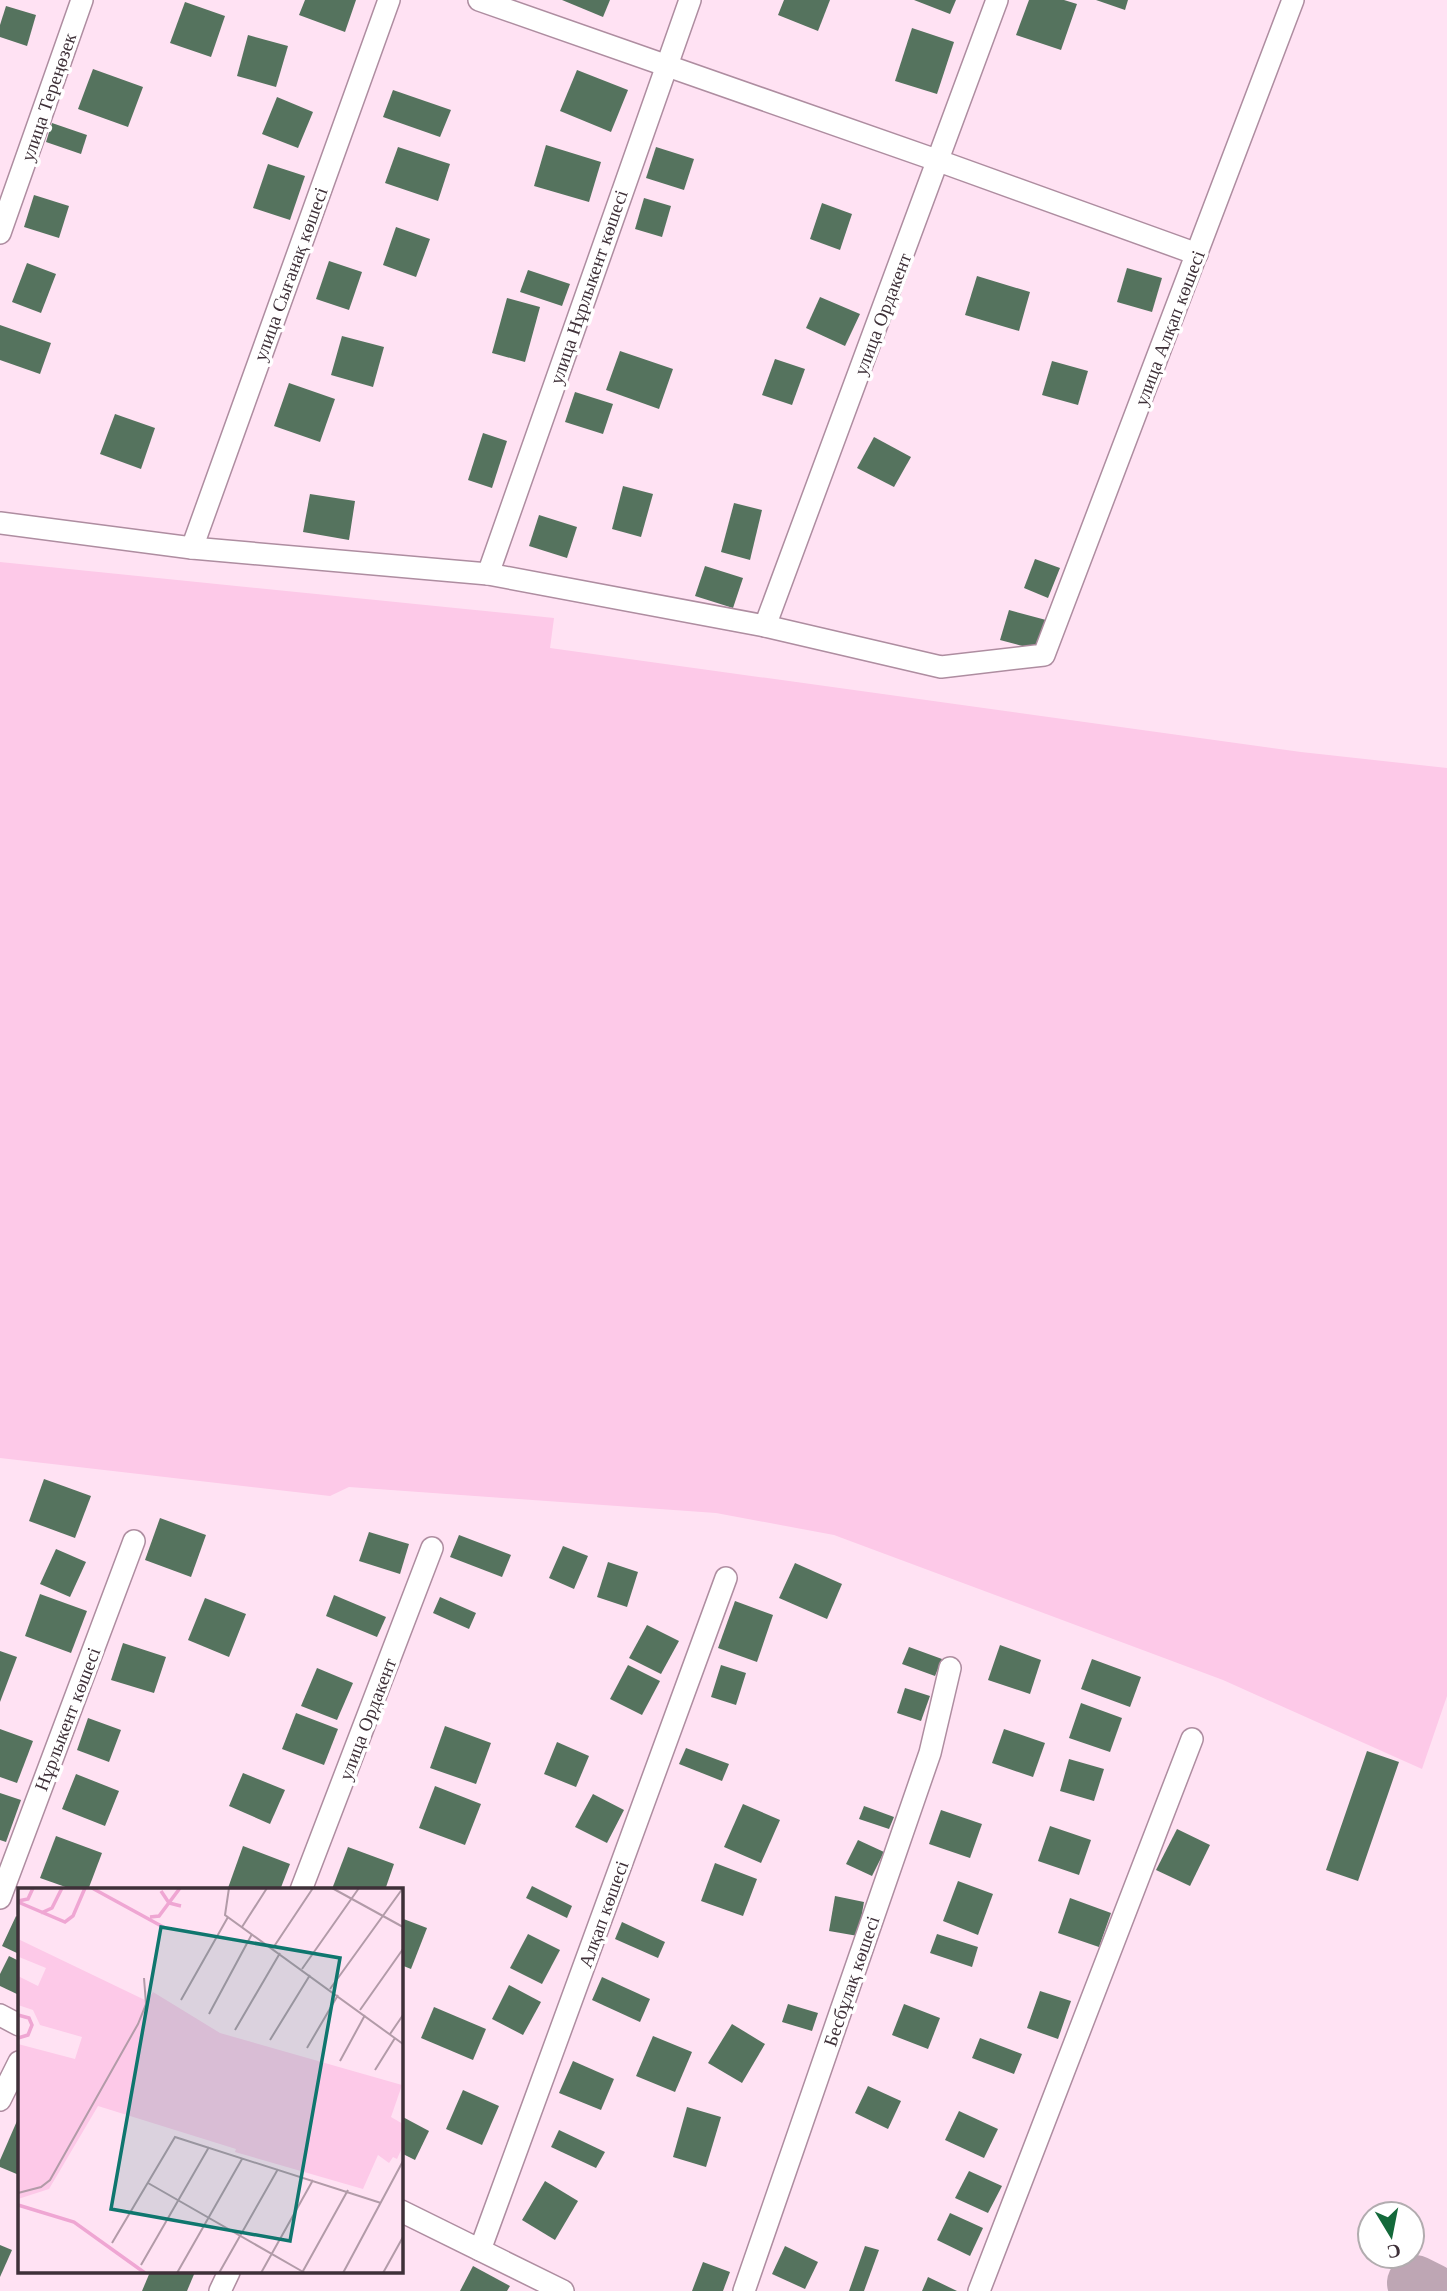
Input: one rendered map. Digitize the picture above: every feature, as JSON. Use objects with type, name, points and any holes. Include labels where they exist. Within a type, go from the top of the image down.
[{"type":"street","name":"улица Тереңөзек","points":[[0,233],[82,0]]},
{"type":"street","name":"улица Сығанақ көшесі","points":[[192,548],[389,0]]},
{"type":"street","points":[[479,0],[1197,254]]},
{"type":"street","name":"улица Нұрлыкент көшесі","points":[[488,574],[690,0]]},
{"type":"street","name":"улица Ордакент","points":[[765,626],[997,0]]},
{"type":"street","name":"улица Алқап көшесі","points":[[765,626],[941,667],[1044,655],[1293,0]]},
{"type":"street","points":[[0,523],[192,548],[488,574],[765,626]]},
{"type":"street","name":"Нұрлыкент көшесі","points":[[0,1898],[134,1541]]},
{"type":"street","name":"улица Ордакент","points":[[302,1888],[432,1548]]},
{"type":"street","name":"Алқап көшесі","points":[[480,2250],[726,1578]]},
{"type":"street","name":"Бесбұлақ көшесі","points":[[744,2291],[930,1754],[950,1668]]},
{"type":"street","points":[[979,2291],[1192,1738]]},
{"type":"street","points":[[0,2015],[18,2024]]},
{"type":"street","points":[[0,2100],[18,2064]]},
{"type":"street","points":[[402,2211],[480,2250],[531,2284],[563,2291]]},
{"type":"street","points":[[220,2291],[228,2274]]},
{"type":"shaded area","points":[[0,562],[554,618],[550,648],[1301,752],[1447,768],[1447,1696],[1422,1769],[1223,1680],[834,1535],[716,1513],[349,1487],[330,1496],[0,1458]]},
{"type":"building","points":[[305,0],[356,0],[345,32],[299,15]]},
{"type":"building","points":[[562,0],[610,0],[603,17]]},
{"type":"building","points":[[784,0],[830,0],[818,31],[778,15]]},
{"type":"building","points":[[914,0],[956,0],[950,14]]},
{"type":"building","points":[[1029,0],[1064,0],[1077,4],[1061,50],[1016,35]]},
{"type":"building","points":[[1096,0],[1128,0],[1125,10]]},
{"type":"building","points":[[185,2],[225,16],[211,57],[170,43]]},
{"type":"building","points":[[6,6],[36,15],[27,46],[0,37],[0,25]]},
{"type":"building","points":[[912,28],[954,42],[937,94],[895,81]]},
{"type":"building","points":[[248,35],[288,46],[276,87],[237,76]]},
{"type":"building","points":[[93,69],[143,87],[128,127],[78,109]]},
{"type":"building","points":[[577,70],[628,90],[611,132],[560,111]]},
{"type":"building","points":[[393,90],[451,110],[440,137],[383,117]]},
{"type":"building","points":[[277,97],[313,112],[298,148],[262,134]]},
{"type":"building","points":[[52,123],[87,135],[81,154],[46,142]]},
{"type":"building","points":[[546,145],[601,162],[589,202],[534,186]]},
{"type":"building","points":[[398,147],[450,164],[438,201],[385,183]]},
{"type":"building","points":[[656,147],[694,159],[684,190],[646,178]]},
{"type":"building","points":[[268,164],[305,176],[290,220],[253,208]]},
{"type":"building","points":[[34,195],[69,206],[59,238],[24,227]]},
{"type":"building","points":[[644,198],[671,206],[662,237],[635,229]]},
{"type":"building","points":[[822,203],[852,214],[840,250],[810,239]]},
{"type":"building","points":[[396,227],[430,239],[416,277],[383,265]]},
{"type":"building","points":[[329,261],[362,272],[349,310],[316,299]]},
{"type":"building","points":[[27,263],[56,274],[41,313],[12,302]]},
{"type":"building","points":[[1127,268],[1162,278],[1152,312],[1117,302]]},
{"type":"building","points":[[528,270],[570,284],[562,306],[520,292]]},
{"type":"building","points":[[977,276],[1030,292],[1019,331],[965,315]]},
{"type":"building","points":[[820,297],[860,314],[845,346],[806,328]]},
{"type":"building","points":[[507,298],[540,307],[525,362],[492,353]]},
{"type":"building","points":[[0,325],[51,343],[40,374],[0,360]]},
{"type":"building","points":[[342,336],[384,347],[373,387],[331,375]]},
{"type":"building","points":[[620,351],[673,369],[659,409],[606,390]]},
{"type":"building","points":[[775,359],[805,369],[792,405],[762,395]]},
{"type":"building","points":[[1052,361],[1088,371],[1078,405],[1042,395]]},
{"type":"building","points":[[289,383],[335,399],[320,442],[274,426]]},
{"type":"building","points":[[575,392],[613,404],[603,434],[565,422]]},
{"type":"building","points":[[115,414],[155,428],[141,469],[100,454]]},
{"type":"building","points":[[483,433],[507,441],[492,488],[468,480]]},
{"type":"building","points":[[874,437],[911,457],[894,487],[857,468]]},
{"type":"building","points":[[623,486],[653,494],[641,537],[612,529]]},
{"type":"building","points":[[310,494],[355,501],[349,540],[303,532]]},
{"type":"building","points":[[734,503],[762,510],[750,560],[721,552]]},
{"type":"building","points":[[539,515],[577,527],[567,558],[529,546]]},
{"type":"building","points":[[1035,559],[1060,568],[1048,598],[1024,588]]},
{"type":"building","points":[[705,566],[743,578],[733,608],[695,596]]},
{"type":"building","points":[[1009,610],[1046,620],[1037,650],[1000,640]]},
{"type":"building","points":[[44,1479],[91,1496],[75,1538],[29,1521]]},
{"type":"building","points":[[160,1518],[206,1535],[191,1577],[145,1560]]},
{"type":"building","points":[[369,1532],[409,1544],[400,1574],[359,1561]]},
{"type":"building","points":[[459,1535],[511,1555],[502,1577],[450,1557]]},
{"type":"building","points":[[563,1546],[588,1556],[574,1589],[549,1578]]},
{"type":"building","points":[[56,1549],[86,1562],[70,1597],[40,1584]]},
{"type":"building","points":[[608,1562],[638,1572],[627,1607],[597,1597]]},
{"type":"building","points":[[795,1563],[842,1584],[827,1619],[779,1598]]},
{"type":"building","points":[[40,1594],[87,1611],[71,1653],[25,1636]]},
{"type":"building","points":[[334,1595],[386,1617],[377,1637],[326,1616]]},
{"type":"building","points":[[440,1597],[476,1613],[469,1629],[433,1613]]},
{"type":"building","points":[[205,1598],[246,1614],[229,1657],[188,1640]]},
{"type":"building","points":[[735,1601],[773,1615],[757,1662],[718,1648]]},
{"type":"building","points":[[647,1625],[679,1641],[661,1674],[629,1658]]},
{"type":"building","points":[[123,1643],[166,1657],[154,1693],[111,1680]]},
{"type":"building","points":[[1000,1645],[1041,1660],[1030,1694],[988,1680]]},
{"type":"building","points":[[909,1647],[942,1659],[935,1676],[902,1664]]},
{"type":"building","points":[[0,1651],[17,1657],[0,1702]]},
{"type":"building","points":[[1092,1659],[1141,1677],[1130,1707],[1081,1689]]},
{"type":"building","points":[[628,1665],[660,1681],[642,1715],[610,1699]]},
{"type":"building","points":[[721,1665],[746,1673],[736,1705],[711,1697]]},
{"type":"building","points":[[317,1668],[353,1683],[337,1720],[301,1706]]},
{"type":"building","points":[[905,1688],[930,1696],[921,1721],[897,1713]]},
{"type":"building","points":[[1081,1703],[1122,1718],[1110,1752],[1069,1738]]},
{"type":"building","points":[[296,1713],[338,1729],[324,1765],[282,1749]]},
{"type":"building","points":[[88,1718],[121,1730],[109,1762],[77,1750]]},
{"type":"building","points":[[445,1726],[491,1743],[476,1784],[430,1768]]},
{"type":"building","points":[[0,1729],[33,1741],[17,1783],[0,1777]]},
{"type":"building","points":[[1004,1729],[1045,1743],[1033,1777],[992,1763]]},
{"type":"building","points":[[557,1742],[589,1756],[576,1787],[544,1774]]},
{"type":"building","points":[[686,1748],[729,1764],[722,1781],[679,1764]]},
{"type":"building","points":[[1367,1751],[1399,1762],[1358,1881],[1326,1870]]},
{"type":"building","points":[[1069,1759],[1104,1769],[1094,1801],[1060,1791]]},
{"type":"building","points":[[243,1773],[285,1790],[270,1824],[229,1806]]},
{"type":"building","points":[[76,1774],[119,1791],[105,1826],[62,1809]]},
{"type":"building","points":[[435,1786],[481,1804],[465,1845],[419,1828]]},
{"type":"building","points":[[0,1793],[21,1800],[6,1842],[0,1840]]},
{"type":"building","points":[[593,1794],[624,1810],[607,1843],[575,1827]]},
{"type":"building","points":[[743,1804],[780,1820],[761,1863],[724,1847]]},
{"type":"building","points":[[864,1806],[894,1817],[889,1829],[859,1819]]},
{"type":"building","points":[[941,1810],[982,1824],[970,1858],[929,1844]]},
{"type":"building","points":[[1050,1826],[1091,1840],[1079,1875],[1038,1861]]},
{"type":"building","points":[[1177,1829],[1210,1845],[1190,1886],[1156,1870]]},
{"type":"building","points":[[56,1836],[102,1853],[89,1888],[68,1888],[40,1878]]},
{"type":"building","points":[[858,1840],[884,1852],[872,1876],[846,1864]]},
{"type":"building","points":[[243,1846],[290,1864],[281,1888],[228,1888]]},
{"type":"building","points":[[348,1847],[394,1864],[386,1888],[332,1888]]},
{"type":"building","points":[[715,1863],[757,1879],[743,1916],[701,1901]]},
{"type":"building","points":[[958,1881],[993,1894],[978,1935],[943,1921]]},
{"type":"building","points":[[532,1886],[572,1906],[567,1918],[526,1898]]},
{"type":"building","points":[[835,1896],[864,1902],[858,1936],[829,1931]]},
{"type":"building","points":[[1070,1898],[1111,1913],[1099,1947],[1058,1933]]},
{"type":"building","points":[[16,1916],[18,1954],[2,1946]]},
{"type":"building","points":[[402,1918],[427,1928],[411,1969],[402,1965]]},
{"type":"building","points":[[622,1922],[665,1942],[658,1958],[615,1939]]},
{"type":"building","points":[[528,1934],[560,1950],[542,1984],[510,1968]]},
{"type":"building","points":[[937,1934],[978,1947],[972,1967],[930,1953]]},
{"type":"building","points":[[9,1956],[18,1960],[18,1995],[0,1986],[0,1974]]},
{"type":"building","points":[[602,1977],[650,1999],[640,2022],[592,2000]]},
{"type":"building","points":[[509,1985],[541,2002],[523,2035],[492,2019]]},
{"type":"building","points":[[1040,1991],[1071,2001],[1058,2039],[1027,2028]]},
{"type":"building","points":[[788,2004],[818,2013],[812,2031],[782,2022]]},
{"type":"building","points":[[904,2004],[940,2018],[928,2049],[892,2035]]},
{"type":"building","points":[[434,2007],[486,2029],[473,2060],[421,2038]]},
{"type":"building","points":[[732,2024],[765,2044],[742,2083],[708,2063]]},
{"type":"building","points":[[653,2036],[692,2052],[675,2092],[636,2076]]},
{"type":"building","points":[[980,2038],[1022,2054],[1014,2074],[972,2058]]},
{"type":"building","points":[[573,2061],[614,2079],[601,2110],[559,2093]]},
{"type":"building","points":[[868,2086],[901,2101],[888,2129],[855,2113]]},
{"type":"building","points":[[463,2090],[499,2106],[482,2145],[446,2129]]},
{"type":"building","points":[[687,2107],[721,2117],[706,2167],[673,2157]]},
{"type":"building","points":[[959,2111],[998,2129],[984,2158],[945,2140]]},
{"type":"building","points":[[402,2117],[429,2131],[415,2160],[402,2154]]},
{"type":"building","points":[[17,2121],[18,2175],[0,2167],[0,2160]]},
{"type":"building","points":[[559,2130],[605,2152],[596,2168],[551,2147]]},
{"type":"building","points":[[969,2171],[1002,2186],[988,2213],[955,2198]]},
{"type":"building","points":[[545,2181],[578,2201],[555,2240],[522,2220]]},
{"type":"building","points":[[950,2213],[983,2228],[970,2256],[937,2240]]},
{"type":"building","points":[[0,2245],[12,2250],[0,2277]]},
{"type":"building","points":[[785,2246],[818,2262],[805,2289],[772,2274]]},
{"type":"building","points":[[865,2246],[879,2250],[864,2291],[849,2291]]},
{"type":"building","points":[[703,2262],[730,2272],[723,2291],[692,2291]]},
{"type":"building","points":[[473,2266],[510,2286],[507,2291],[460,2291]]},
{"type":"building","points":[[149,2274],[194,2274],[187,2291],[142,2291]]},
{"type":"building","points":[[928,2277],[957,2291],[922,2291]]},
{"type":"taxiway","points":[[1415,2283],[1431,2291]]}]
